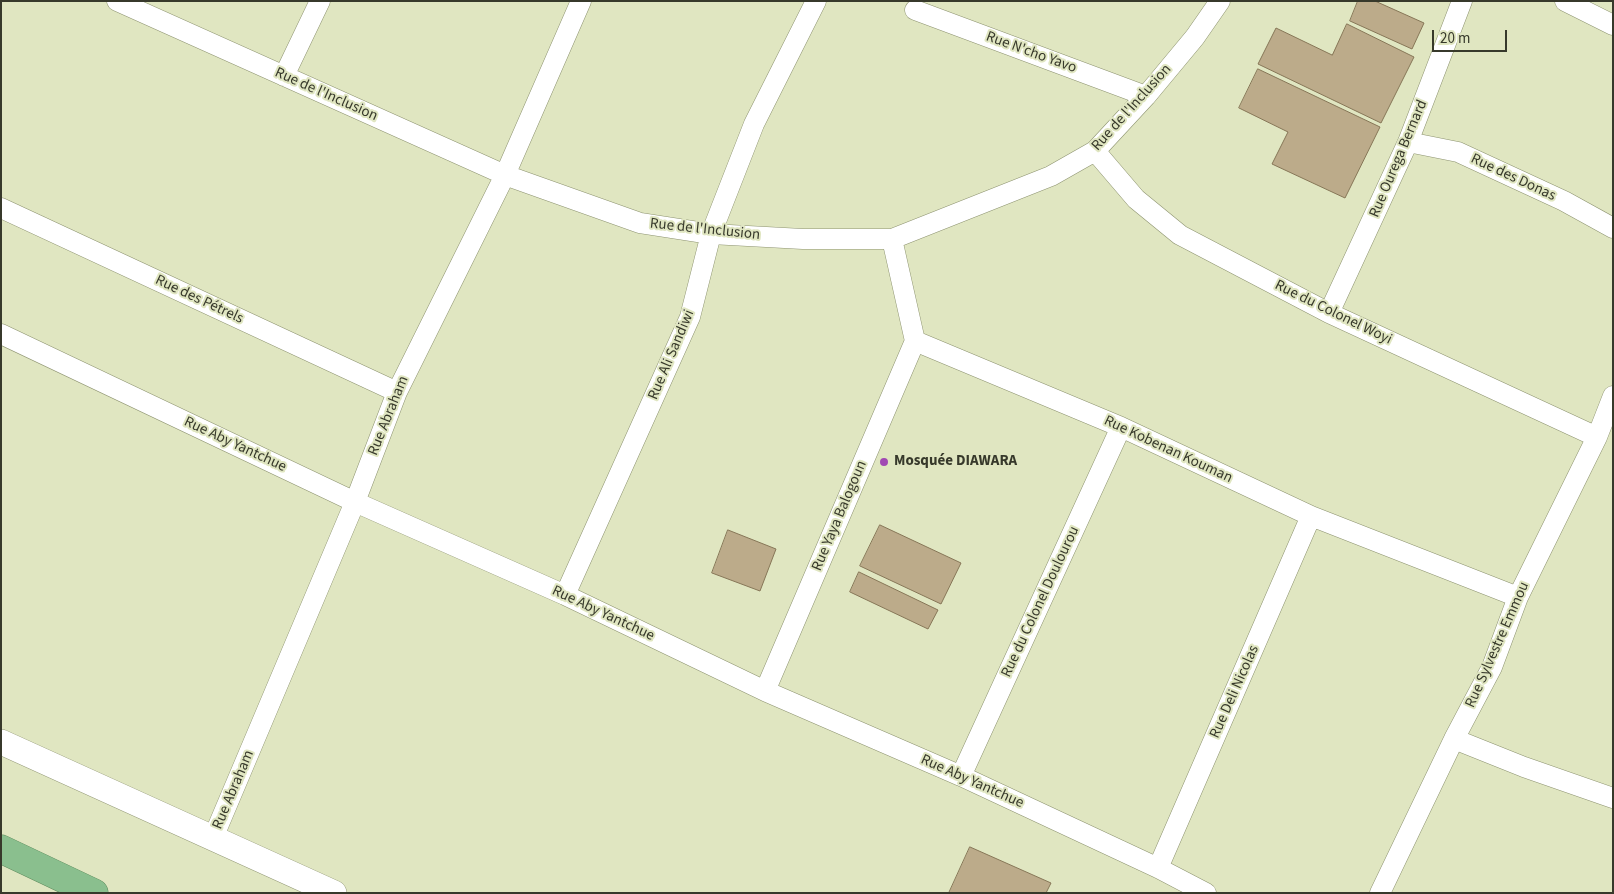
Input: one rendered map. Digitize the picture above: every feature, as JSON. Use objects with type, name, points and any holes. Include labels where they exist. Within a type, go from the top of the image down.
[{"type":"highway","points":[[1,849],[94,893]]},
{"type":"street","name":"Rue de l'Inclusion","points":[[117,1],[505,175],[640,223],[711,234],[803,239],[892,239],[1051,176],[1095,152],[1146,96],[1195,37],[1220,1]]},
{"type":"street","points":[[284,76],[320,1]]},
{"type":"street","name":"Rue Abraham","points":[[214,838],[355,502],[397,392],[505,175],[581,1]]},
{"type":"street","name":"Rue Ali Sandiwi","points":[[565,595],[690,317],[711,234],[754,124],[816,1]]},
{"type":"street","name":"Rue Ourega Bernard","points":[[1329,313],[1408,142],[1462,1]]},
{"type":"street","points":[[1565,1],[1613,25]]},
{"type":"street","name":"Rue N'cho Yavo","points":[[916,10],[1146,96]]},
{"type":"street","name":"Rue des Donas","points":[[1408,142],[1458,152],[1564,201],[1613,228]]},
{"type":"street","name":"Rue du Colonel Woyi","points":[[1095,152],[1136,199],[1180,235],[1329,313],[1596,437]]},
{"type":"street","name":"Rue des Pétrels","points":[[1,208],[397,392]]},
{"type":"street","points":[[892,239],[915,341]]},
{"type":"street","name":"Rue Aby Yantchue","points":[[1,334],[355,502],[565,595],[764,691],[961,776],[1158,868],[1206,893]]},
{"type":"street","name":"Rue Kobenan Kouman","points":[[915,341],[1121,427],[1312,516],[1518,597]]},
{"type":"street","name":"Rue Yaya Balogoun","points":[[764,691],[915,341]]},
{"type":"street","name":"Rue Sylvestre Emmou","points":[[1380,893],[1454,739],[1492,667],[1518,597],[1596,437],[1613,396]]},
{"type":"street","name":"Rue du Colonel Doulourou","points":[[961,776],[1121,427]]},
{"type":"street","name":"Rue Deli Nicolas","points":[[1158,868],[1312,516]]},
{"type":"street","points":[[1454,739],[1524,767],[1613,798]]},
{"type":"street","points":[[1,742],[334,893]]},
{"type":"building","points":[[1358,1],[1375,1],[1424,23],[1412,49],[1350,21]]},
{"type":"building","points":[[1347,24],[1414,57],[1381,123],[1258,64],[1276,28],[1332,55]]},
{"type":"building","points":[[1258,69],[1380,127],[1345,198],[1272,164],[1288,132],[1239,108]]},
{"type":"building","points":[[880,525],[961,563],[941,604],[860,566]]},
{"type":"building","points":[[728,530],[776,549],[760,591],[712,573]]},
{"type":"building","points":[[859,572],[938,610],[928,629],[850,592]]},
{"type":"building","points":[[970,847],[1051,883],[1046,893],[949,893]]},
{"type":"place","name":"Mosquée DIAWARA","points":[[884,462]]}]
